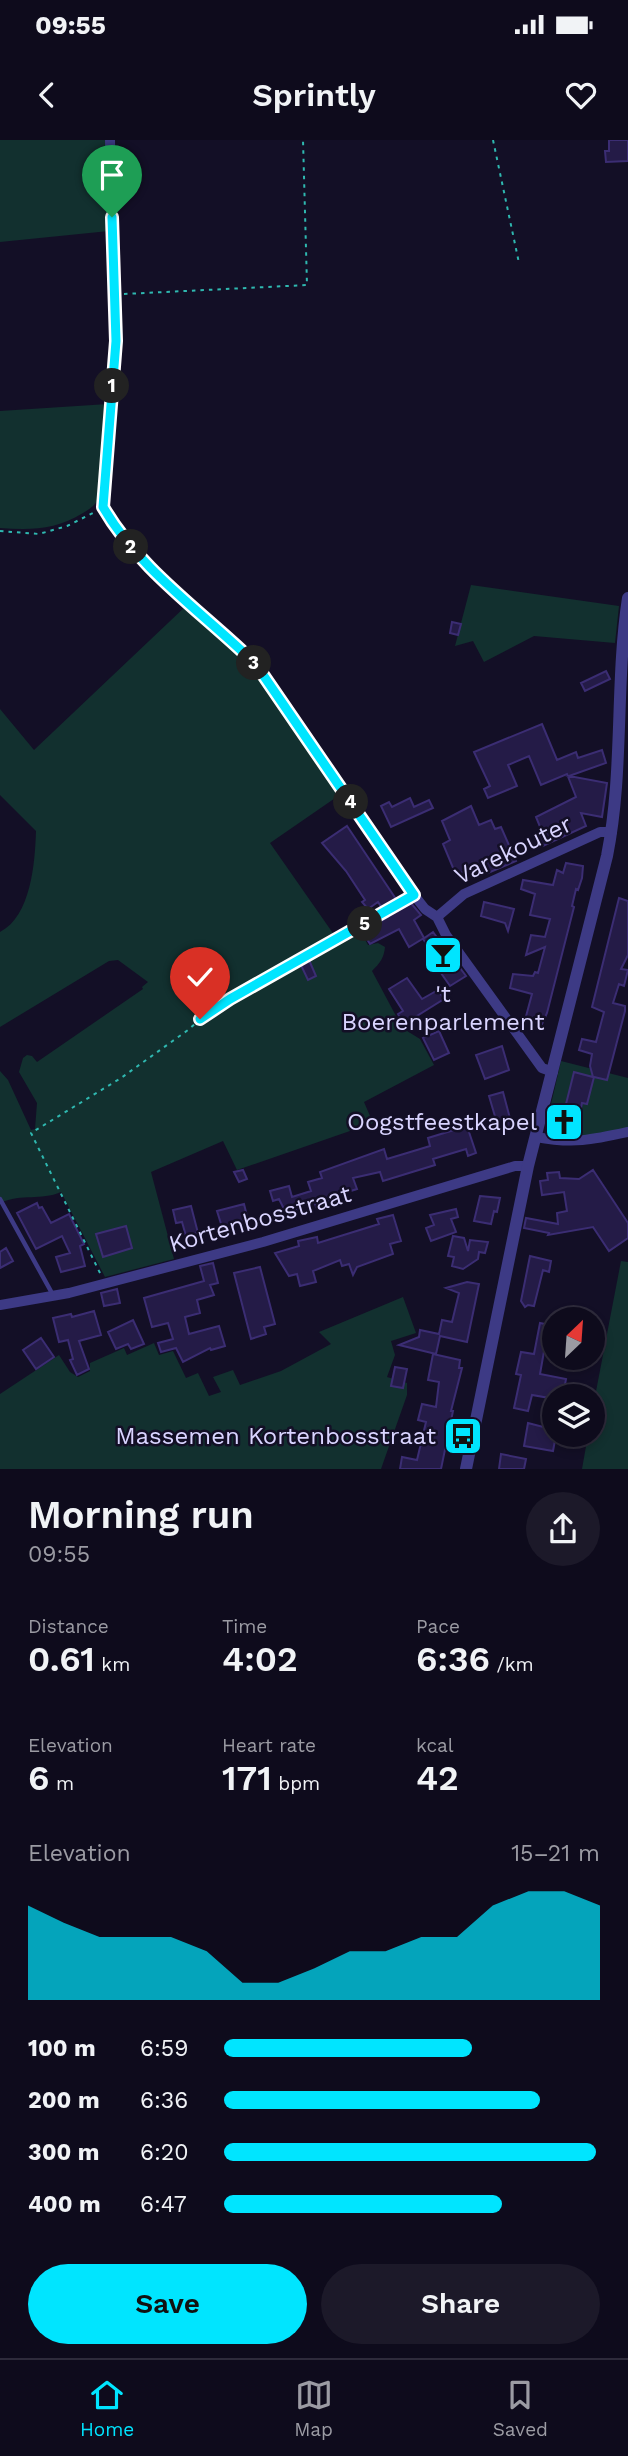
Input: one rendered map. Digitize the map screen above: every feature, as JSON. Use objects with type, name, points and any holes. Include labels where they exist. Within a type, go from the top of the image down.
[{"type":"street","points":[[103,507],[116,341],[110,140]]},
{"type":"street","name":"Varekouter","points":[[103,507],[139,557],[259,669],[414,895],[425,909],[437,917],[446,935],[542,1068],[553,1072]]},
{"type":"street","points":[[466,1469],[528,1166],[612,832],[618,778],[628,598]]},
{"type":"street","name":"Varekouter","points":[[437,917],[464,894],[600,832],[612,832]]},
{"type":"street","points":[[536,1137],[582,1142],[628,1132]]},
{"type":"street","name":"Kortenbosstraat","points":[[0,1305],[104,1284],[262,1242],[515,1166],[528,1166]]},
{"type":"lane","points":[[0,1199],[53,1296]]},
{"type":"path","points":[[114,295],[307,285],[303,140]]},
{"type":"path","points":[[493,140],[519,263]]},
{"type":"path","points":[[0,531],[39,534],[67,526],[103,507]]},
{"type":"path","points":[[104,1284],[31,1133],[121,1078],[230,999],[414,895]]},
{"type":"green space","points":[[0,140],[106,140],[109,231],[0,242]]},
{"type":"green space","points":[[108,404],[99,497],[95,504],[73,519],[53,526],[33,529],[0,528],[0,411]]},
{"type":"green space","points":[[471,585],[619,606],[615,643],[534,636],[484,662],[473,641],[455,646]]},
{"type":"green space","points":[[187,605],[251,665],[341,794],[270,843],[337,939],[358,927],[368,945],[378,943],[385,947],[381,960],[372,971],[396,1016],[393,1018],[399,1026],[420,1039],[434,1065],[364,1102],[373,1123],[237,1170],[223,1141],[151,1172],[174,1259],[105,1277],[61,1192],[0,1203],[0,1071],[8,1080],[31,1130],[35,1129],[37,1103],[19,1072],[23,1058],[32,1056],[37,1062],[143,989],[148,982],[118,960],[109,961],[0,1027],[0,932],[19,914],[25,901],[32,873],[36,831],[0,795],[0,709],[34,750]]},
{"type":"green space","points":[[561,1061],[628,1078],[628,1128],[576,1138],[547,1134],[545,1130]]},
{"type":"green space","points":[[621,1261],[628,1262],[628,1469],[582,1469],[586,1447],[605,1447],[605,1384],[597,1384],[600,1370],[606,1370],[606,1339]]},
{"type":"green space","points":[[403,1297],[416,1333],[391,1341],[395,1355],[387,1377],[407,1383],[407,1395],[381,1469],[0,1469],[0,1394],[59,1355],[70,1372],[78,1377],[90,1371],[90,1363],[124,1348],[127,1355],[154,1343],[159,1355],[173,1351],[186,1378],[198,1373],[209,1396],[221,1392],[213,1377],[233,1370],[240,1385],[281,1371],[331,1344],[319,1332]]},
{"type":"building","points":[[609,140],[628,140],[628,161],[606,162],[605,151],[609,151]]},
{"type":"building","points":[[452,622],[461,624],[458,635],[450,633]]},
{"type":"building","points":[[606,671],[610,679],[585,691],[581,683]]},
{"type":"building","points":[[542,724],[557,760],[576,752],[578,758],[602,750],[606,763],[569,776],[607,783],[602,817],[581,813],[586,826],[543,846],[538,836],[543,834],[536,817],[576,797],[567,774],[541,785],[529,756],[508,765],[517,786],[488,798],[484,789],[490,786],[474,752]]},
{"type":"building","points":[[410,798],[414,807],[429,800],[433,808],[391,827],[381,806],[389,802],[392,807]]},
{"type":"building","points":[[471,806],[479,825],[491,820],[495,829],[501,827],[516,861],[488,873],[484,863],[456,875],[443,844],[450,840],[442,821]]},
{"type":"building","points":[[347,826],[402,908],[411,903],[421,915],[414,920],[424,938],[409,947],[399,929],[370,944],[365,936],[373,931],[371,927],[388,917],[378,902],[368,909],[346,871],[322,843]]},
{"type":"building","points":[[566,863],[583,866],[582,878],[578,890],[576,889],[574,907],[542,1024],[525,1020],[532,994],[510,988],[513,974],[533,976],[535,972],[538,973],[545,947],[526,955],[531,935],[545,937],[550,919],[530,915],[535,894],[521,889],[523,880],[553,885],[557,870],[563,873]]},
{"type":"building","points":[[619,898],[628,901],[628,955],[621,969],[628,970],[624,986],[619,984],[613,1003],[625,1006],[625,1011],[607,1080],[594,1077],[587,1104],[582,1103],[581,1108],[566,1104],[574,1072],[593,1077],[590,1066],[592,1054],[579,1050],[582,1039],[596,1042],[604,1012],[592,1007]]},
{"type":"building","points":[[484,902],[514,909],[508,931],[505,923],[481,916]]},
{"type":"building","points":[[433,932],[466,976],[450,986],[441,973],[438,964],[440,962],[423,939]]},
{"type":"building","points":[[309,960],[316,976],[308,980],[300,963]]},
{"type":"building","points":[[407,978],[422,999],[438,990],[444,999],[404,1024],[398,1014],[403,1011],[389,989]]},
{"type":"building","points":[[439,1031],[449,1053],[434,1060],[423,1038]]},
{"type":"building","points":[[502,1046],[509,1070],[485,1079],[476,1055]]},
{"type":"building","points":[[503,1092],[512,1126],[499,1130],[489,1096]]},
{"type":"building","points":[[467,1126],[476,1153],[468,1156],[466,1149],[433,1159],[435,1165],[383,1181],[380,1172],[353,1178],[357,1189],[328,1198],[330,1203],[316,1207],[314,1200],[295,1206],[297,1212],[287,1215],[279,1199],[273,1201],[270,1191],[289,1186],[292,1197],[311,1191],[308,1182],[322,1178],[320,1172],[384,1149],[387,1159],[430,1146],[428,1138]]},
{"type":"building","points":[[243,1170],[247,1179],[239,1182],[234,1172]]},
{"type":"building","points":[[593,1170],[628,1223],[628,1238],[609,1251],[593,1227],[548,1235],[549,1233],[524,1228],[526,1218],[558,1224],[557,1213],[567,1211],[564,1192],[542,1195],[540,1181],[548,1180],[547,1173],[559,1172],[560,1178],[579,1179]]},
{"type":"building","points":[[480,1196],[500,1198],[491,1224],[474,1221]]},
{"type":"building","points":[[37,1203],[51,1223],[69,1214],[84,1244],[80,1246],[85,1266],[61,1272],[56,1257],[70,1253],[62,1236],[36,1249],[17,1213]]},
{"type":"building","points":[[244,1204],[248,1220],[222,1227],[217,1211]]},
{"type":"building","points":[[191,1206],[198,1233],[186,1236],[182,1222],[176,1223],[173,1210]]},
{"type":"building","points":[[456,1209],[458,1217],[451,1219],[456,1232],[431,1241],[426,1228],[434,1225],[430,1215]]},
{"type":"building","points":[[393,1215],[401,1241],[390,1244],[393,1254],[357,1267],[353,1275],[349,1264],[342,1266],[340,1260],[313,1271],[316,1282],[300,1286],[297,1274],[289,1276],[275,1253],[299,1246],[298,1241],[317,1237],[318,1243],[379,1224],[377,1219]]},
{"type":"building","points":[[126,1226],[132,1248],[103,1257],[96,1234]]},
{"type":"building","points":[[453,1236],[464,1238],[468,1251],[470,1240],[488,1242],[485,1253],[479,1252],[478,1259],[463,1269],[452,1266],[454,1257],[448,1256]]},
{"type":"building","points":[[6,1248],[13,1261],[0,1268],[0,1252]]},
{"type":"building","points":[[530,1256],[551,1261],[549,1272],[543,1270],[534,1306],[525,1307],[521,1301]]},
{"type":"building","points":[[213,1263],[218,1283],[210,1285],[214,1295],[197,1300],[200,1313],[185,1317],[189,1334],[219,1326],[225,1346],[211,1350],[210,1348],[183,1362],[176,1348],[161,1352],[158,1343],[173,1339],[168,1323],[152,1327],[144,1298],[204,1281],[200,1266]]},
{"type":"building","points":[[260,1267],[275,1324],[264,1327],[266,1334],[251,1339],[234,1273]]},
{"type":"building","points":[[467,1282],[479,1284],[467,1342],[440,1336],[436,1354],[399,1345],[419,1337],[420,1330],[439,1334],[442,1320],[452,1322],[459,1293],[446,1288]]},
{"type":"building","points":[[117,1289],[120,1303],[104,1306],[101,1293]]},
{"type":"building","points":[[94,1311],[101,1335],[79,1341],[89,1369],[77,1375],[70,1360],[73,1359],[68,1340],[59,1342],[53,1318],[71,1314],[72,1317]]},
{"type":"building","points":[[133,1320],[144,1344],[131,1349],[128,1344],[116,1349],[108,1332]]},
{"type":"building","points":[[542,1323],[540,1374],[566,1379],[565,1384],[542,1384],[542,1397],[532,1395],[528,1411],[514,1408],[521,1375],[516,1374],[521,1352],[534,1354]]},
{"type":"building","points":[[41,1338],[54,1357],[36,1369],[23,1350]]},
{"type":"building","points":[[433,1354],[460,1360],[459,1368],[462,1368],[441,1469],[400,1469],[402,1457],[417,1460],[426,1422],[418,1420],[422,1404],[436,1407],[439,1382],[428,1380]]},
{"type":"building","points":[[395,1367],[407,1369],[403,1388],[391,1386]]},
{"type":"building","points":[[528,1423],[542,1427],[542,1447],[554,1447],[553,1451],[524,1446]]},
{"type":"building","points":[[501,1454],[526,1459],[524,1469],[499,1469]]},
{"type":"place","name":"'t Boerenparlement","points":[[443,955]]},
{"type":"place","name":"Oogstfeestkapel","points":[[564,1122]]},
{"type":"place","name":"Massemen Kortenbosstraat","points":[[463,1436]]},
{"type":"route","points":[[112,217],[116,341],[103,507],[139,557],[259,669],[414,895],[230,999],[200,1019]]}]
